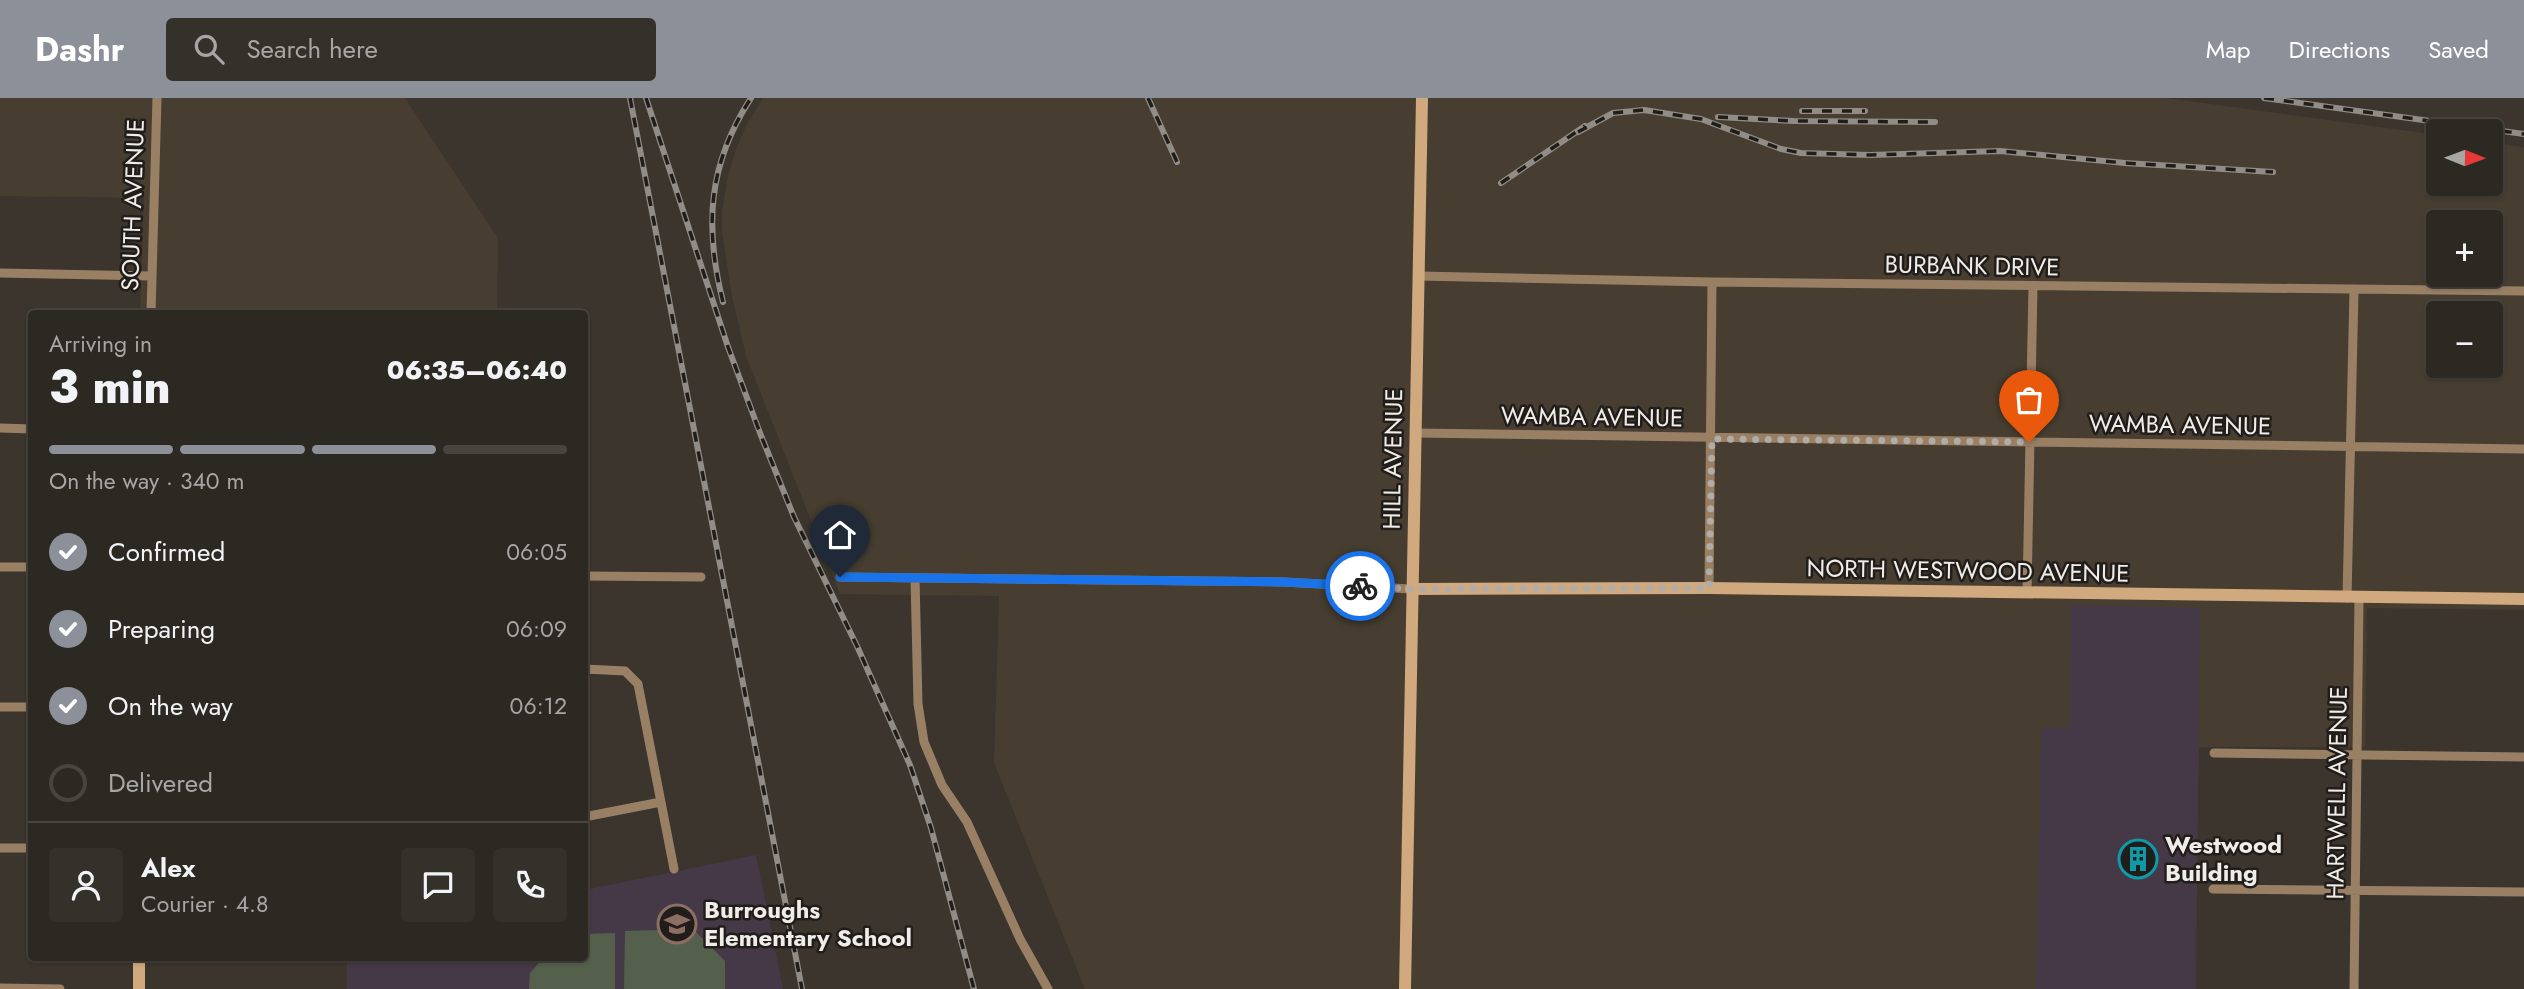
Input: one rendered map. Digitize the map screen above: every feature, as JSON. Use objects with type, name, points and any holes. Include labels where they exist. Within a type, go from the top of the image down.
[{"type":"street","name":"SOUTH AVENUE","points":[[151,310],[157,98]]},
{"type":"street","name":"HILL AVENUE","points":[[1405,989],[1422,98]]},
{"type":"street","points":[[0,274],[152,276]]},
{"type":"street","name":"BURBANK DRIVE","points":[[1419,276],[2524,291]]},
{"type":"street","points":[[1709,588],[1712,282]]},
{"type":"street","points":[[2027,593],[2034,286]]},
{"type":"street","name":"HARTWELL AVENUE","points":[[2354,290],[2351,447],[2357,755],[2354,989]]},
{"type":"street","points":[[0,428],[28,429]]},
{"type":"street","name":"WAMBA AVENUE","points":[[1415,433],[2524,449]]},
{"type":"street","points":[[0,567],[28,567]]},
{"type":"street","points":[[588,576],[701,577]]},
{"type":"street","points":[[840,577],[1284,582],[1411,589]]},
{"type":"street","points":[[915,578],[918,704],[924,743],[942,785],[967,822],[1020,939],[1048,989]]},
{"type":"street","name":"NORTH WESTWOOD AVENUE","points":[[1411,589],[1709,588],[2524,599]]},
{"type":"street","points":[[588,669],[618,670],[631,675],[638,684],[674,869]]},
{"type":"street","points":[[0,707],[28,707]]},
{"type":"street","points":[[2214,753],[2524,757]]},
{"type":"street","points":[[588,816],[661,802]]},
{"type":"street","points":[[0,848],[28,848]]},
{"type":"street","points":[[2213,889],[2524,892]]},
{"type":"street","points":[[138,989],[139,961]]},
{"type":"street","points":[[0,988],[60,989]]},
{"type":"shaded area","points":[[0,98],[405,98],[498,238],[497,310],[140,310],[144,198],[0,196]]},
{"type":"shaded area","points":[[763,98],[2166,98],[2426,133],[2426,196],[2503,196],[2503,145],[2524,147],[2524,610],[2367,608],[2365,747],[2199,747],[2193,989],[1085,989],[994,763],[999,596],[840,594],[746,356],[732,296],[722,232],[727,180],[736,149]]},
{"type":"shaded area","points":[[2071,605],[2200,608],[2196,989],[2036,989],[2041,728],[2070,727]]},
{"type":"shaded area","name":"Burroughs Elementary School","points":[[756,855],[783,989],[347,989],[347,961],[588,961],[588,889]]},
{"type":"green space","points":[[693,929],[725,961],[725,989],[624,989],[625,931]]},
{"type":"green space","points":[[615,933],[615,989],[529,989],[530,973],[540,961],[588,961],[588,934]]},
{"type":"railway","points":[[630,98],[802,989]]},
{"type":"railway","points":[[646,98],[728,347],[760,433],[794,517],[857,646],[910,765],[931,828],[974,989]]},
{"type":"railway","points":[[723,302],[713,247],[714,196],[726,147],[751,98]]},
{"type":"railway","points":[[1148,98],[1177,162]]},
{"type":"railway","points":[[2264,98],[2524,134]]},
{"type":"railway","points":[[1578,132],[1613,113],[1644,110],[1701,119],[1781,149],[1801,153],[1870,155],[2000,151],[2125,163],[2273,172]]},
{"type":"railway","points":[[1802,111],[1865,111]]},
{"type":"railway","points":[[1718,117],[1794,121],[1935,122]]},
{"type":"railway","points":[[1501,183],[1585,126]]},
{"type":"way so far","points":[[1360,586],[1411,589],[1709,588],[1712,439],[2029,442]]},
{"type":"place","name":"Westwood Building","points":[[2138,859]]},
{"type":"place","name":"Burroughs Elementary School","points":[[677,924]]},
{"type":"route","points":[[840,577],[1284,582],[1360,586]]}]
